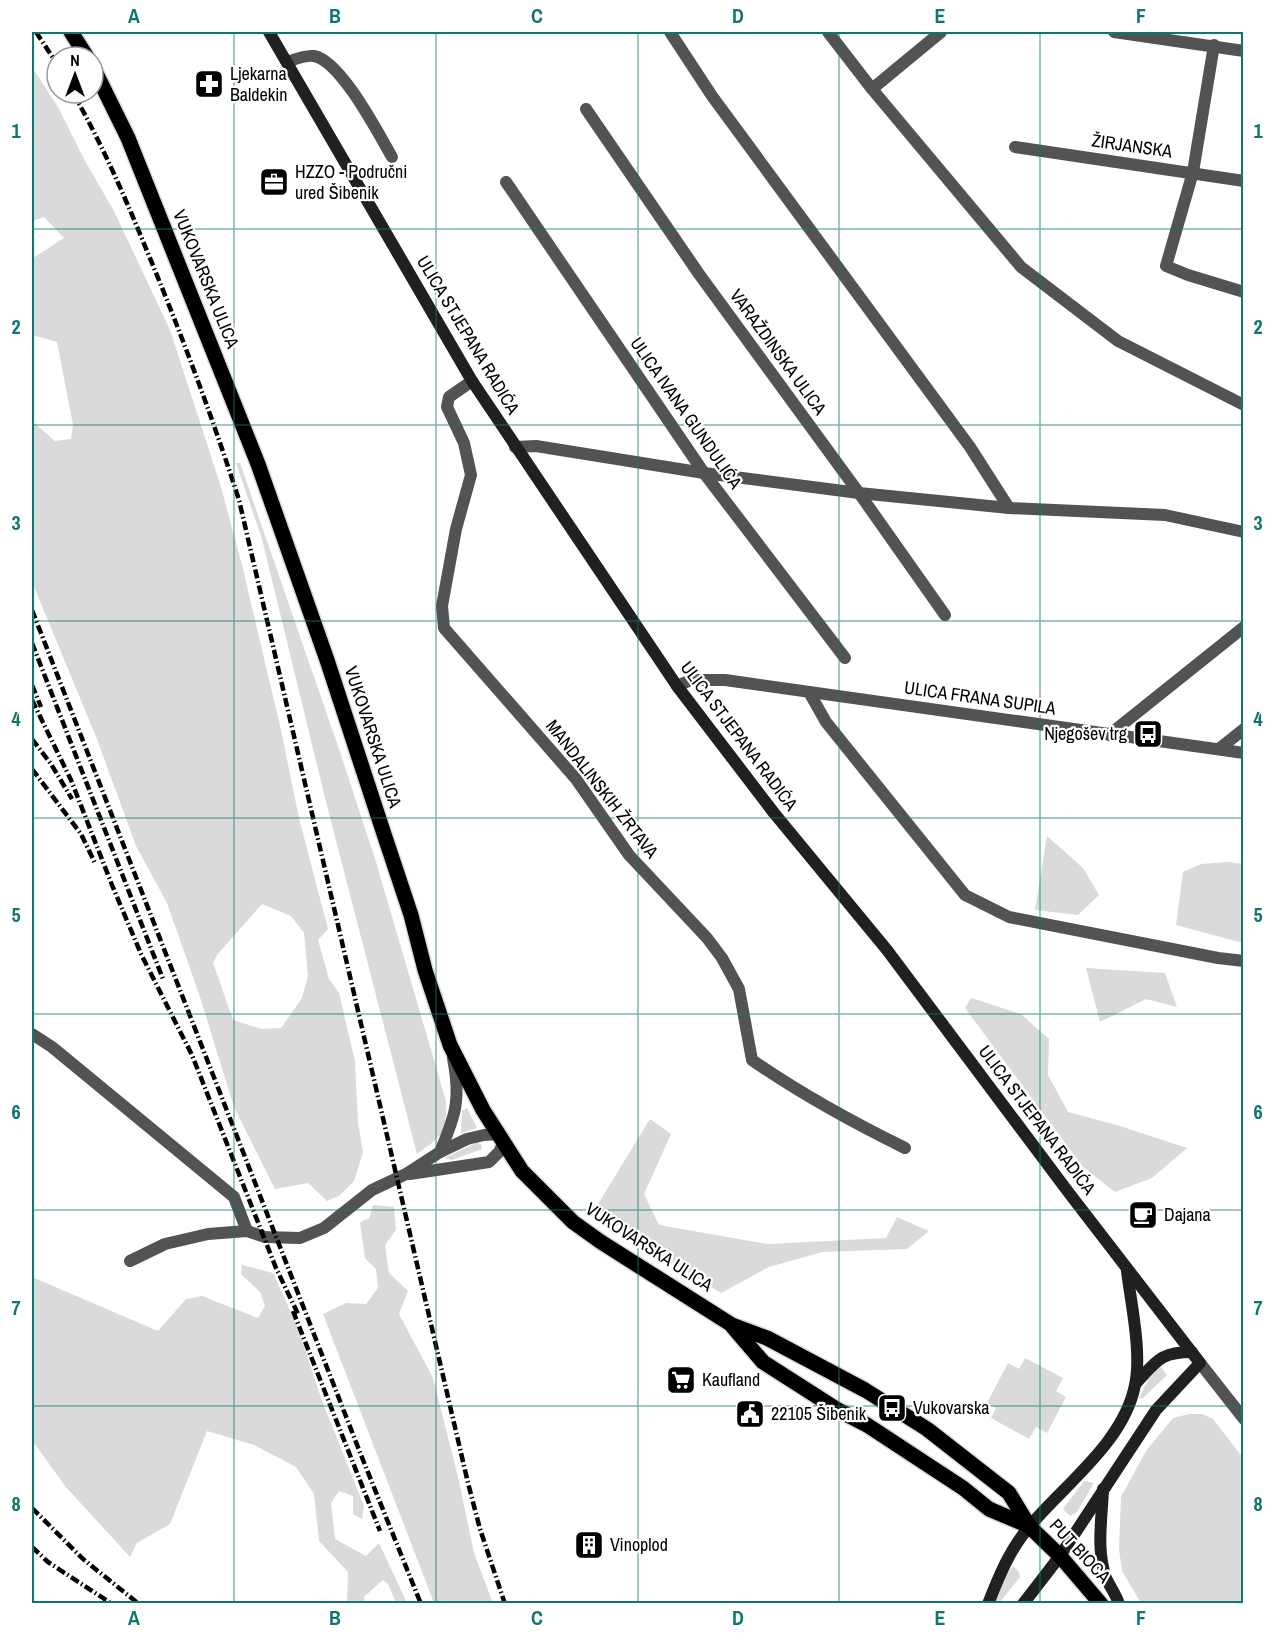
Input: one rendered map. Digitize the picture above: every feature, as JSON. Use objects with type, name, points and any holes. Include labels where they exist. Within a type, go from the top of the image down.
[{"type":"main road","points":[[71,32],[79,45]]},
{"type":"main road","name":"ULICA STJEPANA RADIĆA","points":[[269,32],[472,381],[677,686],[774,813],[887,950],[1200,1363]]},
{"type":"main road","name":"VUKOVARSKA ULICA","points":[[105,91],[128,138],[258,464],[380,820],[450,1045],[471,1088],[522,1172],[573,1222],[601,1242],[732,1325],[768,1338],[865,1390],[927,1429],[1009,1493],[1029,1526]]},
{"type":"main road","points":[[988,1604],[1005,1563],[1029,1526],[1062,1493],[1123,1421],[1130,1405],[1136,1383],[1135,1331],[1127,1269]]},
{"type":"main road","name":"VUKOVARSKA ULICA","points":[[732,1325],[763,1362],[838,1410],[877,1431],[963,1488],[989,1509],[1029,1526]]},
{"type":"main road","points":[[1136,1383],[1160,1358],[1167,1354],[1192,1352]]},
{"type":"main road","points":[[1023,1604],[1060,1556],[1156,1410],[1200,1363]]},
{"type":"main road","points":[[1103,1488],[1102,1561],[1107,1580],[1119,1604]]},
{"type":"main road","name":"PUT BIOCA","points":[[1029,1526],[1060,1556],[1101,1604]]},
{"type":"street","points":[[670,32],[711,96],[970,447],[1009,508]]},
{"type":"street","points":[[828,32],[872,89],[1021,267],[1118,341],[1244,405]]},
{"type":"street","points":[[872,89],[941,32]]},
{"type":"street","points":[[1114,32],[1244,51]]},
{"type":"street","points":[[1214,45],[1193,172],[1166,266],[1188,276],[1244,292]]},
{"type":"street","points":[[287,62],[312,56],[334,68],[349,86],[392,157]]},
{"type":"street","name":"VARAŽDINSKA ULICA","points":[[586,109],[699,274],[860,493],[945,615]]},
{"type":"street","name":"ŽIRJANSKA","points":[[1016,147],[1244,181]]},
{"type":"street","name":"ULICA IVANA GUNDULIĆA","points":[[506,182],[704,473],[845,658]]},
{"type":"street","name":"MANDALINSKIH ŽRTAVA","points":[[472,381],[449,397],[447,407],[464,443],[471,475],[456,529],[442,606],[444,628],[576,779],[629,855],[707,938],[722,958],[739,989],[752,1060],[795,1090],[846,1119],[905,1148]]},
{"type":"street","points":[[515,447],[547,447],[704,473],[860,493],[1009,508],[1165,515],[1244,532]]},
{"type":"street","points":[[1109,735],[1244,627]]},
{"type":"street","name":"ULICA FRANA SUPILA","points":[[677,686],[691,680],[725,680],[1244,753]]},
{"type":"street","points":[[809,692],[826,722],[965,895],[1009,917],[1218,958],[1244,961]]},
{"type":"street","points":[[1219,749],[1244,729]]},
{"type":"street","points":[[32,1034],[52,1047],[234,1197],[247,1231]]},
{"type":"street","points":[[440,1152],[457,1104],[455,1070],[450,1045]]},
{"type":"street","points":[[130,1261],[165,1244],[208,1234],[247,1231],[265,1237],[300,1238],[324,1228],[372,1190],[406,1174],[440,1152],[467,1139],[484,1135],[501,1138],[499,1152],[489,1162],[406,1174]]},
{"type":"street","name":"ULICA STJEPANA RADIĆA","points":[[1200,1363],[1244,1419]]},
{"type":"shaded area","points":[[32,67],[45,87],[45,105],[58,107],[85,161],[114,211],[170,330],[221,487],[242,565],[299,818],[328,929],[318,940],[329,979],[339,993],[355,1061],[358,1123],[363,1152],[354,1181],[339,1196],[327,1201],[308,1183],[275,1189],[234,1107],[199,994],[167,903],[136,846],[97,739],[32,582],[32,421],[55,441],[71,439],[73,425],[57,342],[32,335],[33,258],[64,238],[44,217],[32,221]],"holes":[[[262,904],[291,916],[304,933],[308,976],[302,998],[281,1028],[262,1029],[233,1020],[213,963],[217,955]]]},
{"type":"shaded area","points":[[236,463],[240,463],[340,752],[376,862],[446,1101],[444,1128],[432,1143],[417,1154],[325,798],[262,539]]},
{"type":"shaded area","points":[[1047,836],[1083,868],[1099,895],[1078,915],[1035,910]]},
{"type":"shaded area","points":[[1229,862],[1243,864],[1243,943],[1176,925],[1183,872],[1201,864]]},
{"type":"shaded area","points":[[1086,968],[1165,973],[1177,1007],[1146,999],[1100,1022]]},
{"type":"shaded area","points":[[971,998],[1021,1014],[1049,1039],[1048,1075],[1068,1112],[1187,1148],[1152,1178],[1115,1192],[1083,1167],[965,1008]]},
{"type":"shaded area","points":[[467,1108],[477,1128],[461,1133],[462,1111]]},
{"type":"shaded area","points":[[650,1119],[671,1134],[644,1194],[659,1225],[767,1244],[886,1238],[897,1217],[929,1231],[907,1249],[822,1252],[769,1267],[721,1293],[595,1209]]},
{"type":"shaded area","points":[[476,1143],[481,1144],[482,1149],[452,1160],[444,1158]]},
{"type":"shaded area","points":[[373,1205],[394,1207],[396,1230],[385,1245],[389,1273],[408,1291],[399,1314],[433,1378],[459,1481],[474,1553],[493,1603],[434,1603],[323,1314],[346,1303],[366,1304],[378,1288],[376,1269],[365,1258],[360,1223],[369,1219]]},
{"type":"shaded area","points":[[242,1265],[273,1273],[298,1328],[321,1398],[364,1506],[362,1519],[353,1514],[353,1496],[339,1491],[331,1503],[335,1539],[366,1556],[379,1543],[407,1603],[396,1603],[388,1584],[383,1580],[364,1597],[364,1603],[347,1603],[348,1572],[319,1541],[314,1494],[296,1467],[254,1445],[207,1431],[170,1524],[137,1543],[130,1557],[65,1486],[32,1440],[32,1364],[34,1360],[32,1358],[32,1277],[158,1331],[186,1299],[202,1296],[258,1318],[265,1306],[260,1292],[241,1274]]},
{"type":"shaded area","points":[[1025,1358],[1063,1378],[1056,1391],[1066,1397],[1047,1433],[1036,1427],[1029,1439],[991,1418],[996,1408],[987,1403],[1008,1363],[1019,1369]]},
{"type":"shaded area","points":[[1160,1366],[1167,1375],[1142,1399],[1139,1398],[1149,1378]]},
{"type":"shaded area","points":[[1202,1414],[1213,1419],[1243,1458],[1243,1603],[1141,1603],[1122,1571],[1119,1549],[1121,1497],[1146,1451],[1173,1418]]},
{"type":"shaded area","points":[[1084,1481],[1094,1483],[1077,1512],[1070,1516],[1063,1509]]},
{"type":"shaded area","points":[[1013,1566],[1019,1572],[1020,1577],[1000,1602],[995,1601],[1006,1575]]},
{"type":"railway","points":[[36,32],[45,46]]},
{"type":"railway","points":[[79,105],[113,171],[160,282],[207,406],[239,500],[468,1483],[480,1529],[505,1604]]},
{"type":"railway","points":[[32,610],[421,1604]]},
{"type":"railway","points":[[32,643],[163,979]]},
{"type":"railway","points":[[32,685],[41,707]]},
{"type":"railway","points":[[32,700],[71,780],[141,954],[192,1055],[276,1268],[299,1316]]},
{"type":"railway","points":[[32,739],[51,764],[72,799]]},
{"type":"railway","points":[[32,769],[81,834],[95,863]]},
{"type":"railway","points":[[293,1311],[380,1531]]},
{"type":"railway","points":[[32,1508],[83,1559],[139,1604]]},
{"type":"railway","points":[[32,1547],[48,1562],[112,1604]]},
{"type":"place","name":"Ljekarna Baldekin","points":[[209,84]]},
{"type":"place","name":"HZZO - Područni ured Šibenik","points":[[274,182]]},
{"type":"place","name":"Njegošev trg","points":[[1148,734]]},
{"type":"place","name":"Dajana","points":[[1143,1215]]},
{"type":"place","name":"Kaufland","points":[[681,1380]]},
{"type":"place","name":"Vukovarska","points":[[892,1408]]},
{"type":"place","name":"22105 Šibenik","points":[[750,1414]]},
{"type":"place","name":"Vinoplod","points":[[589,1545]]}]
